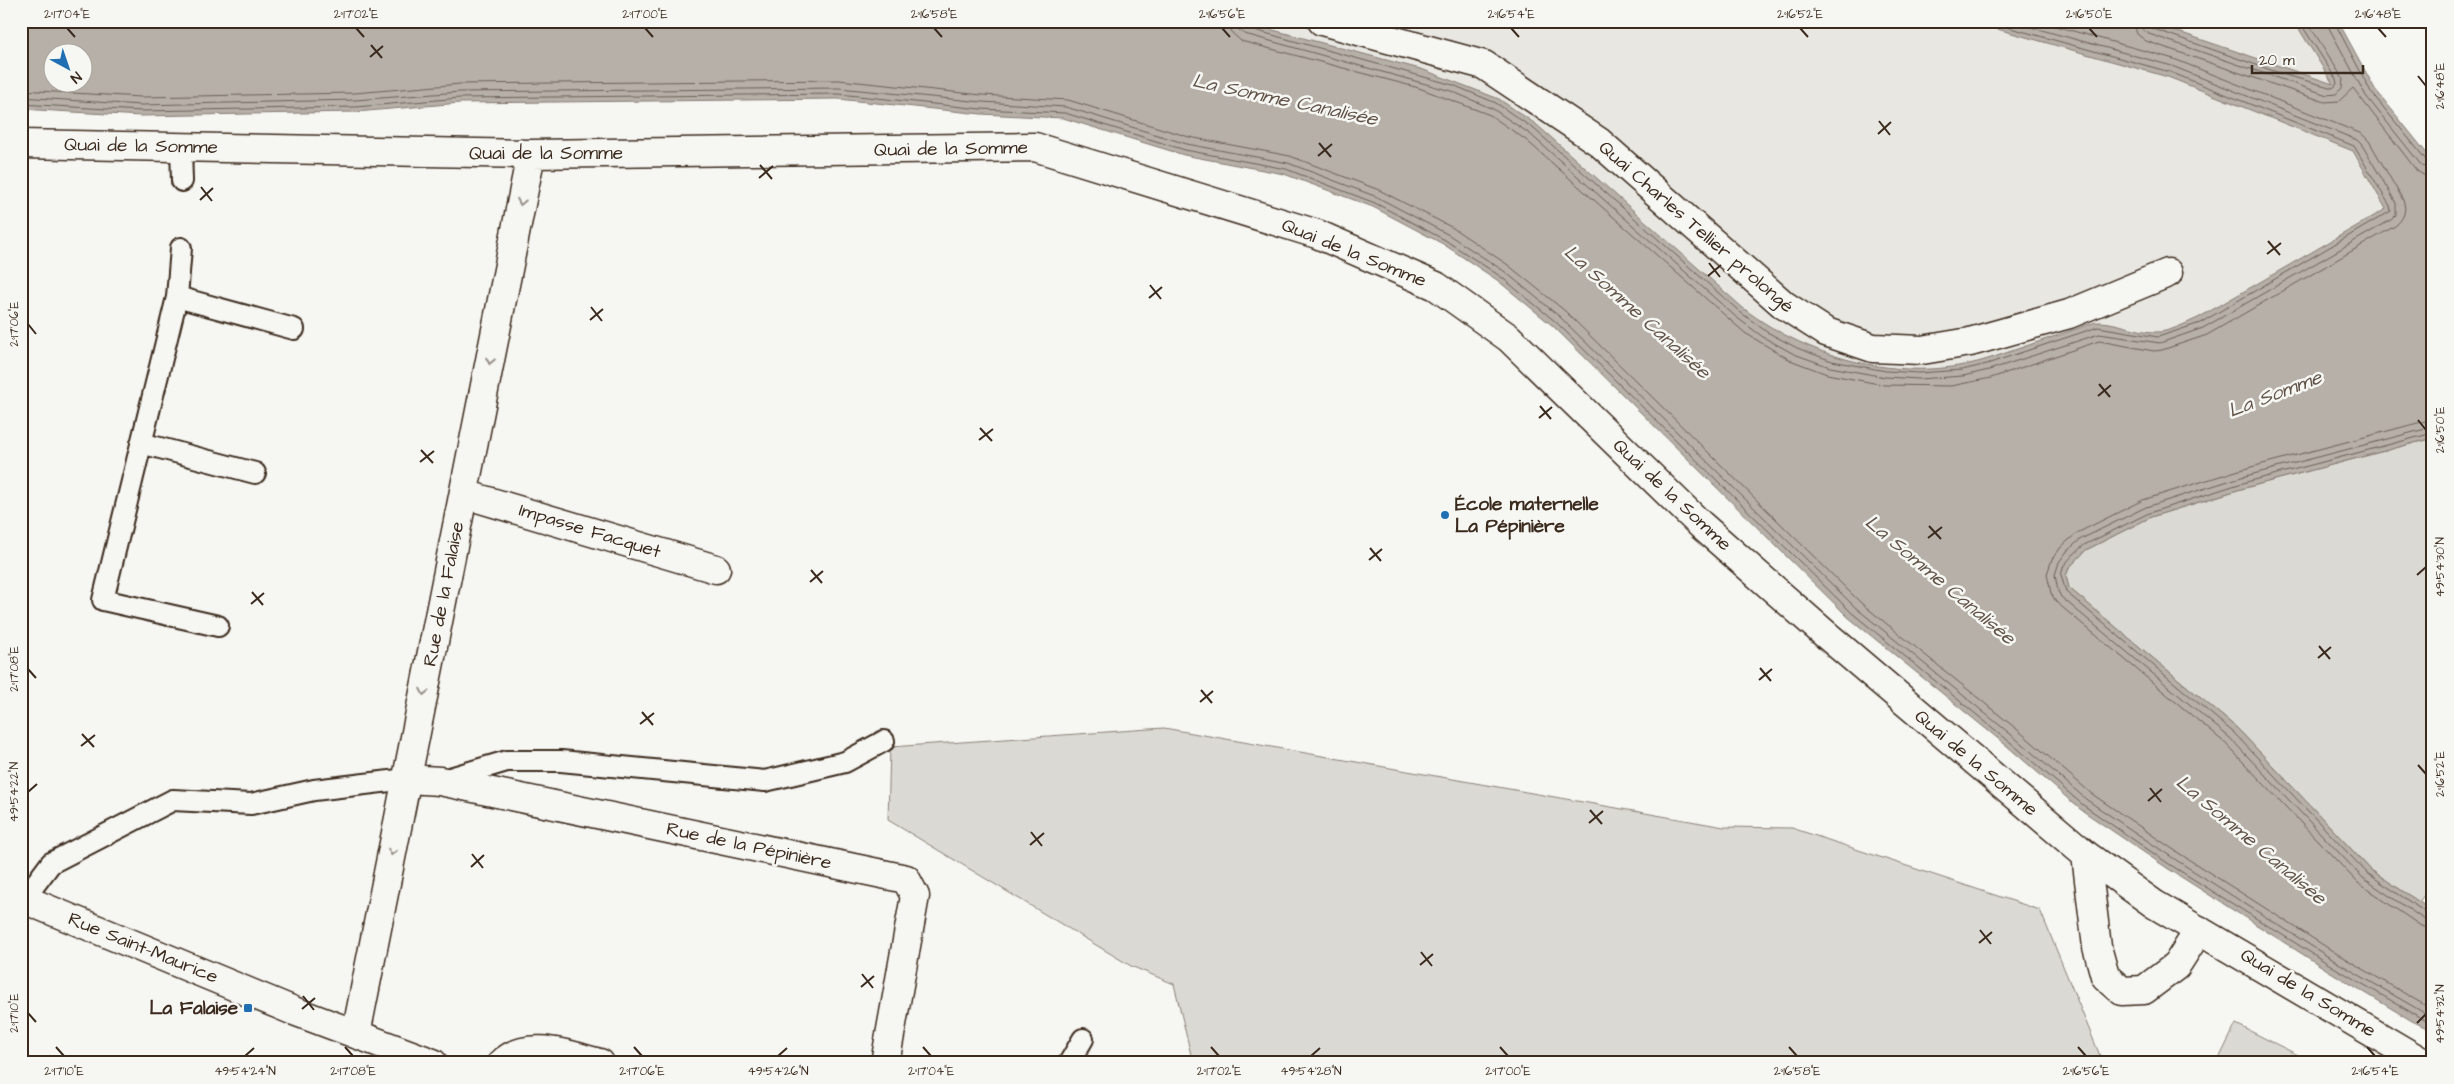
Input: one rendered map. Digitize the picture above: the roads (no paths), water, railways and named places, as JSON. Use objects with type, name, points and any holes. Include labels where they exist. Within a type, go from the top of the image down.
[{"type":"street","name":"Quai Charles Tellier prolongé","points":[[1322,21],[1484,66],[1599,142],[1784,305],[1826,332],[1873,348],[1922,350],[1970,342],[2069,314],[2168,272]]},
{"type":"street","name":"Quai de la Somme","points":[[21,144],[531,154],[1035,147],[1316,234],[1436,286],[1509,338],[1701,525],[1824,634],[2086,856],[2154,904],[2424,1063]]},
{"type":"street","name":"Rue de la Falaise","points":[[356,1034],[531,154]]},
{"type":"street","name":"Impasse Facquet","points":[[464,494],[716,569]]},
{"type":"street","name":"Rue de la Pépinière","points":[[407,779],[440,781],[906,879],[915,896],[885,1063]]},
{"type":"street","points":[[2086,856],[2097,947],[2105,976],[2122,991],[2144,990],[2176,966],[2200,930]]},
{"type":"street","name":"Rue Saint-Maurice","points":[[22,899],[294,1011],[433,1063]]},
{"type":"street","points":[[502,1063],[509,1057],[537,1049],[600,1063]]},
{"type":"lane","points":[[181,147],[182,181]]},
{"type":"lane","points":[[181,248],[177,297],[103,600],[218,626]]},
{"type":"lane","points":[[177,297],[294,329]]},
{"type":"lane","points":[[141,443],[255,473]]},
{"type":"lane","points":[[440,781],[507,761],[561,761],[765,781],[845,762],[884,741]]},
{"type":"lane","points":[[22,899],[51,863],[173,800],[252,804],[314,790],[407,779]]},
{"type":"lane","points":[[1069,1063],[1083,1039]]},
{"type":"water","points":[[21,21],[1239,21],[1424,70],[1499,99],[1537,125],[1743,308],[1770,327],[1800,342],[1831,354],[1863,363],[1896,368],[1929,369],[1962,365],[1994,357],[2095,322],[2106,322],[2148,332],[2160,332],[2171,329],[2198,318],[2386,209],[2353,151],[2168,77],[1969,21],[2146,21],[2333,84],[2294,21],[2338,21],[2375,89],[2433,161],[2433,438],[2241,489],[2151,517],[2086,550],[2069,568],[2066,576],[2069,588],[2238,729],[2371,870],[2433,911],[2433,1031],[2412,1021],[2329,971],[2167,868],[2080,809],[2007,746],[1848,617],[1553,326],[1497,280],[1443,244],[1373,207],[1284,174],[1184,155],[1063,118],[981,114],[838,99],[460,103],[356,112],[141,116],[21,109]]},
{"type":"place","name":"École maternelle La Pépinière","points":[[1445,515]]},
{"type":"place","name":"La Falaise","points":[[248,1008]]},
{"type":"water label","name":"La Somme Canalisée","points":[[1285,100]]},
{"type":"water label","name":"La Somme Canalisée","points":[[1637,312]]},
{"type":"water label","name":"La Somme","points":[[2275,394]]},
{"type":"water label","name":"La Somme Canalisée","points":[[1940,580]]},
{"type":"water label","name":"La Somme Canalisée","points":[[2251,840]]}]
